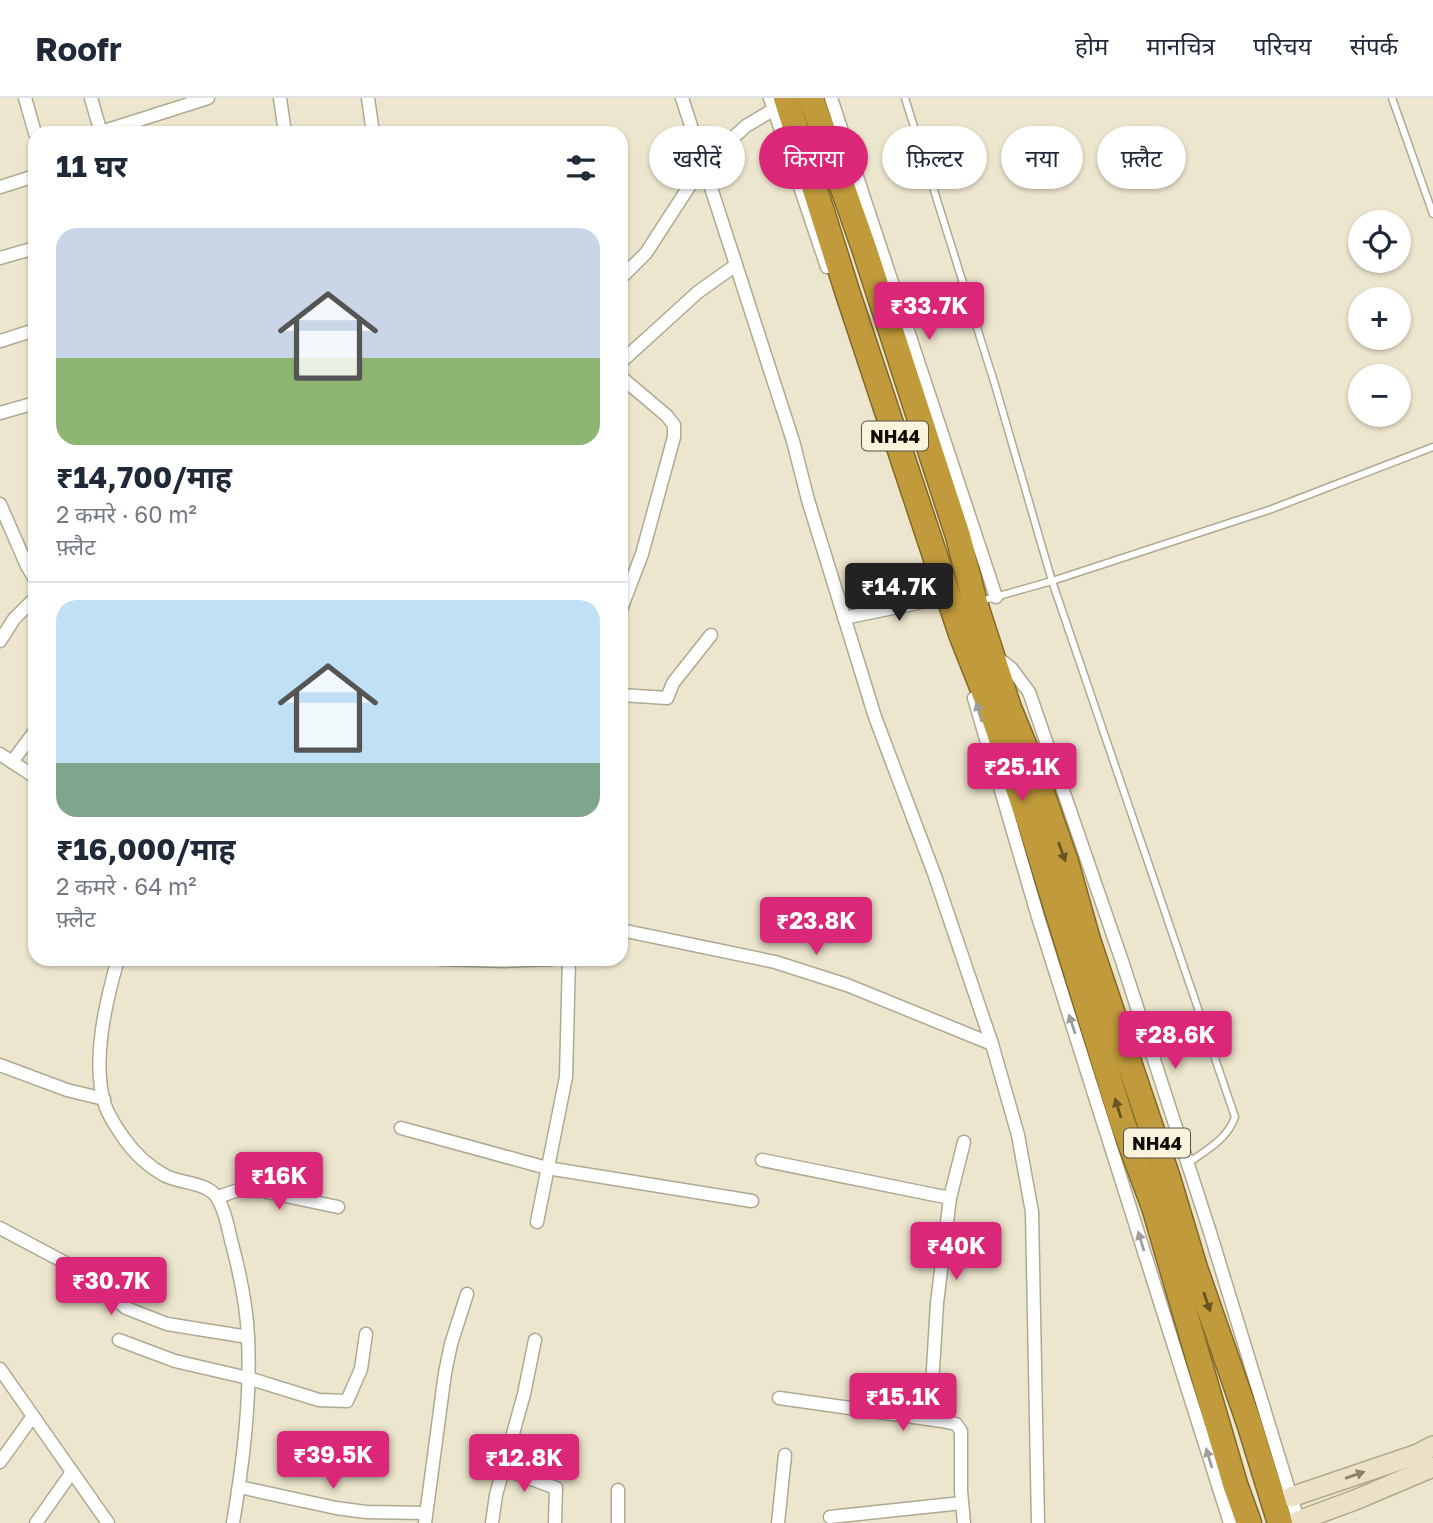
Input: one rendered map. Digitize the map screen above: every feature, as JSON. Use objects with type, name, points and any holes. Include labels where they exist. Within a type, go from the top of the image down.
[{"type":"highway","name":"NH44","points":[[787,100],[864,248],[958,536],[986,600],[993,654],[1009,708],[1031,826],[1123,1124],[1154,1207],[1249,1523]]},
{"type":"highway","name":"NH44","points":[[787,100],[944,601],[961,634],[993,715],[1022,768],[1066,862],[1088,940],[1163,1162],[1195,1268],[1249,1423],[1293,1523]]},
{"type":"street","points":[[25,98],[33,126]]},
{"type":"street","points":[[91,98],[99,126]]},
{"type":"street","points":[[120,126],[208,98]]},
{"type":"street","points":[[280,98],[284,126]]},
{"type":"street","points":[[368,98],[372,126]]},
{"type":"street","points":[[682,98],[691,126]]},
{"type":"street","points":[[831,98],[986,600]]},
{"type":"street","points":[[745,127],[787,100]]},
{"type":"street","points":[[0,187],[28,178]]},
{"type":"street","points":[[628,271],[646,253],[687,189]]},
{"type":"street","points":[[711,189],[793,441],[808,500],[875,717],[935,876],[992,1044],[1018,1135],[1032,1212],[1038,1523]]},
{"type":"street","points":[[0,258],[28,250]]},
{"type":"street","points":[[628,356],[698,292],[736,265]]},
{"type":"street","points":[[0,341],[28,332]]},
{"type":"street","points":[[628,383],[674,425],[674,437],[642,554],[628,591]]},
{"type":"street","points":[[0,413],[28,405]]},
{"type":"street","points":[[0,504],[28,568]]},
{"type":"street","points":[[844,618],[927,601],[944,601],[1038,917],[1230,1523]]},
{"type":"street","points":[[0,640],[28,605]]},
{"type":"street","points":[[628,695],[667,698],[673,683],[711,635]]},
{"type":"street","points":[[993,654],[1012,668],[1030,692],[1122,961],[1187,1164],[1291,1497],[1293,1523],[1433,1467]]},
{"type":"street","points":[[12,762],[28,740]]},
{"type":"street","points":[[0,754],[28,772]]},
{"type":"street","points":[[628,931],[775,962],[847,985],[992,1044]]},
{"type":"street","points":[[116,966],[108,994],[100,1072],[104,1099],[113,1122],[133,1151],[148,1164],[167,1176],[202,1186],[218,1197],[239,1270],[248,1337],[248,1378],[243,1454],[233,1523]]},
{"type":"street","points":[[537,1222],[566,1077],[569,966]]},
{"type":"street","points":[[0,1065],[67,1090],[104,1099]]},
{"type":"street","points":[[401,1128],[547,1168],[752,1201]]},
{"type":"street","points":[[930,1419],[937,1303],[950,1198],[964,1142]]},
{"type":"street","points":[[762,1160],[950,1198]]},
{"type":"street","points":[[218,1197],[238,1190],[262,1191],[338,1207]]},
{"type":"street","points":[[0,1228],[92,1279],[126,1308],[167,1324],[248,1337]]},
{"type":"street","points":[[239,1488],[336,1508],[425,1518],[445,1373],[467,1294]]},
{"type":"street","points":[[119,1340],[175,1361],[248,1378],[319,1400],[347,1401],[361,1369],[366,1334]]},
{"type":"street","points":[[492,1523],[496,1495],[524,1394],[535,1340]]},
{"type":"street","points":[[0,1369],[108,1523]]},
{"type":"street","points":[[779,1398],[956,1424],[961,1431],[964,1523]]},
{"type":"street","points":[[0,1462],[33,1416]]},
{"type":"street","points":[[1291,1497],[1418,1454],[1433,1446]]},
{"type":"street","points":[[778,1523],[785,1455]]},
{"type":"street","points":[[504,1469],[556,1488],[555,1523]]},
{"type":"street","points":[[36,1523],[72,1472]]},
{"type":"street","points":[[618,1490],[618,1523]]},
{"type":"street","points":[[830,1517],[962,1503]]},
{"type":"lane","points":[[905,98],[995,385],[1052,581],[1235,1117],[1225,1136],[1187,1164]]},
{"type":"lane","points":[[1392,98],[1433,214]]},
{"type":"lane","points":[[986,600],[1269,510],[1433,447]]}]
